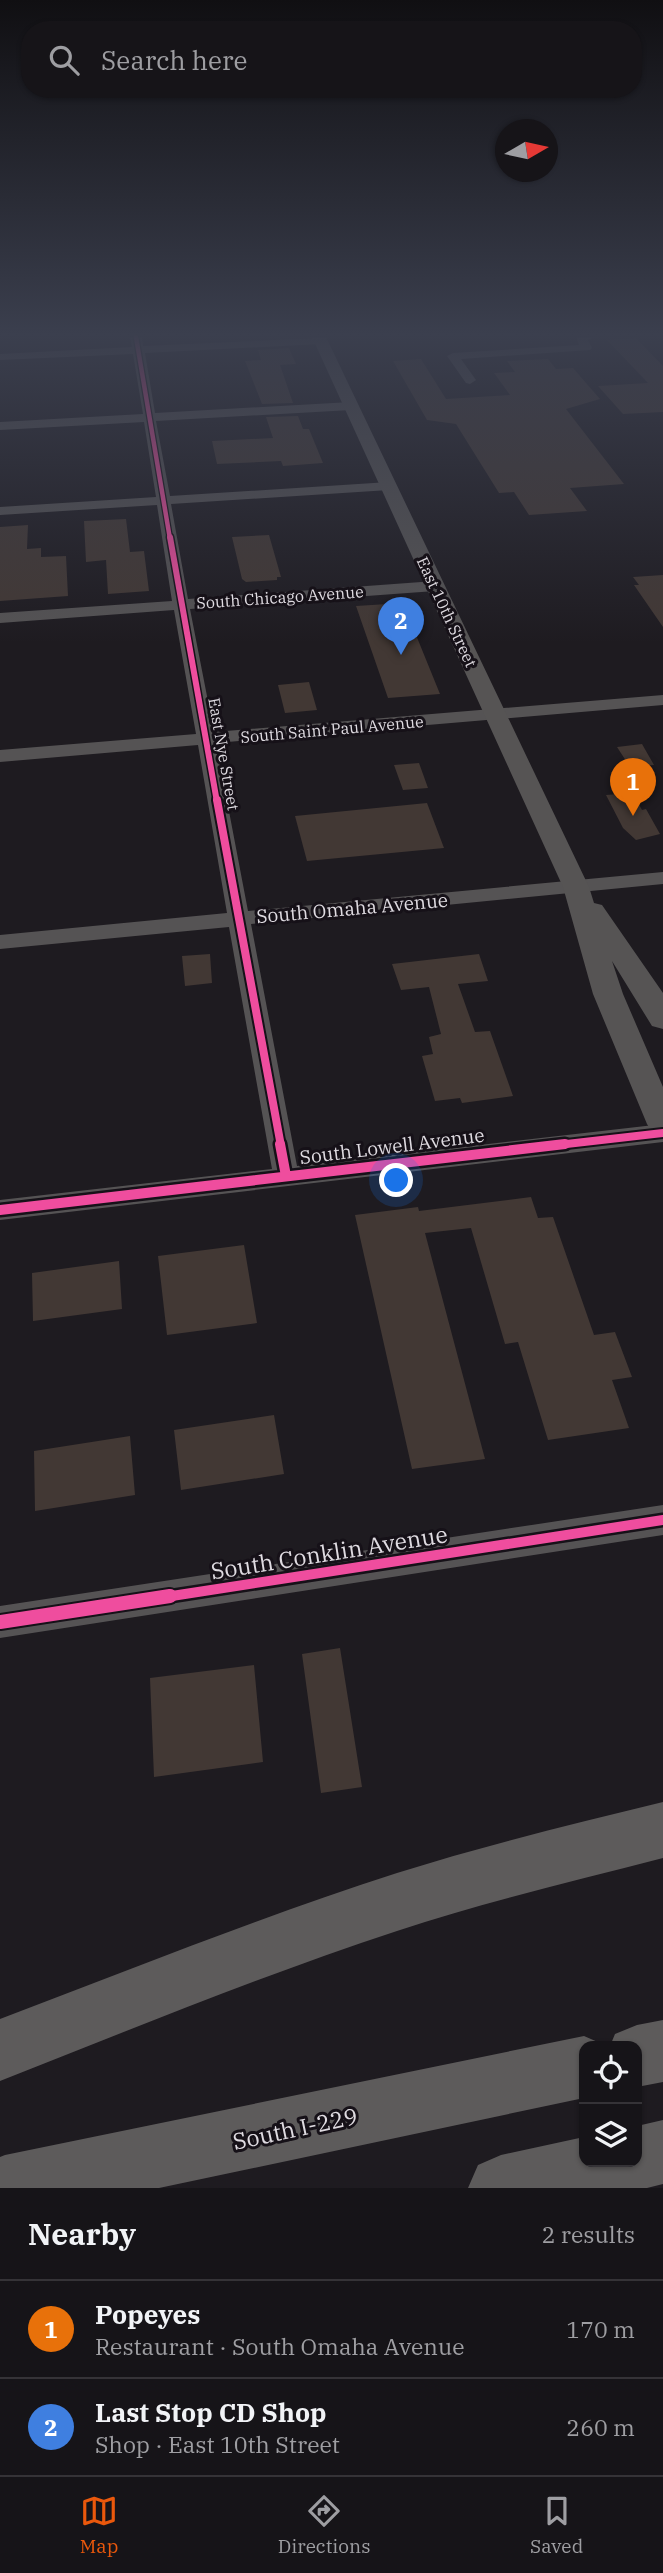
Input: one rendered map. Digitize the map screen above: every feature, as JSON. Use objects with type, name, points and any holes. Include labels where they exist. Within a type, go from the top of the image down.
[{"type":"highway","points":[[0,2050],[257,1951],[398,1902],[500,1872],[663,1830]]},
{"type":"highway","points":[[642,2055],[663,2051]]},
{"type":"highway","name":"South I-229","points":[[5,2188],[579,2068]]},
{"type":"highway","points":[[642,2157],[663,2152]]},
{"type":"highway","points":[[501,2188],[597,2167]]},
{"type":"main road","name":"East 10th Street","points":[[367,439],[576,887],[608,993],[663,1124]]},
{"type":"main road","name":"East 10th Street","points":[[576,887],[647,990],[663,1019]]},
{"type":"street","name":"East Nye Street","points":[[154,439],[181,605],[208,739],[286,1176]]},
{"type":"street","points":[[0,511],[389,486]]},
{"type":"street","name":"South Chicago Avenue","points":[[0,618],[435,586]]},
{"type":"street","name":"South Saint Paul Avenue","points":[[0,757],[663,701]]},
{"type":"street","name":"South Omaha Avenue","points":[[0,942],[663,878]]},
{"type":"street","name":"South Lowell Avenue","points":[[0,1210],[663,1133]]},
{"type":"street","name":"South Conklin Avenue","points":[[0,1622],[663,1520]]},
{"type":"building","points":[[313,439],[323,463],[283,466],[281,461],[217,464],[212,441]]},
{"type":"building","points":[[465,439],[589,439],[624,484],[570,488],[587,511],[529,515],[514,492],[499,493]]},
{"type":"building","points":[[126,519],[130,552],[144,551],[149,591],[108,594],[106,560],[86,562],[84,521]]},
{"type":"building","points":[[28,525],[27,549],[41,548],[41,557],[66,556],[68,596],[0,601],[0,527]]},
{"type":"building","points":[[269,535],[281,577],[277,577],[277,580],[246,582],[242,579],[232,537]]},
{"type":"building","points":[[663,575],[663,627],[634,585],[639,585],[633,577]]},
{"type":"building","points":[[403,603],[440,694],[388,698],[356,606]]},
{"type":"building","points":[[309,682],[317,710],[285,713],[278,685]]},
{"type":"building","points":[[642,744],[654,765],[630,767],[617,747]]},
{"type":"building","points":[[419,763],[428,788],[403,790],[394,765]]},
{"type":"building","points":[[633,793],[660,834],[636,840],[623,828],[606,795]]},
{"type":"building","points":[[427,803],[444,848],[307,861],[295,816]]},
{"type":"building","points":[[210,954],[212,983],[185,986],[182,956]]},
{"type":"building","points":[[479,954],[488,981],[458,984],[475,1032],[490,1031],[513,1096],[462,1103],[460,1098],[435,1101],[422,1056],[433,1054],[429,1037],[441,1034],[429,987],[401,990],[392,964]]},
{"type":"building","points":[[531,1197],[538,1218],[553,1217],[594,1335],[615,1332],[632,1377],[612,1380],[629,1428],[548,1440],[518,1342],[505,1344],[471,1228],[425,1233],[485,1459],[412,1469],[355,1215],[418,1207],[419,1211]]},
{"type":"building","points":[[244,1245],[257,1323],[167,1335],[158,1256]]},
{"type":"building","points":[[119,1261],[122,1309],[33,1321],[32,1273]]},
{"type":"building","points":[[274,1415],[284,1474],[181,1490],[174,1430]]},
{"type":"building","points":[[130,1436],[135,1495],[35,1511],[34,1451]]},
{"type":"building","points":[[340,1648],[362,1787],[321,1793],[302,1654]]},
{"type":"building","points":[[254,1665],[263,1762],[154,1777],[150,1678]]},
{"type":"cycle path","points":[[153,439],[286,1176]]},
{"type":"cycle path","points":[[0,1210],[663,1133]]},
{"type":"cycle path","points":[[0,1622],[663,1520]]},
{"type":"place","name":"Last Stop CD Shop","points":[[401,655]]},
{"type":"place","name":"Popeyes","points":[[633,816]]}]
